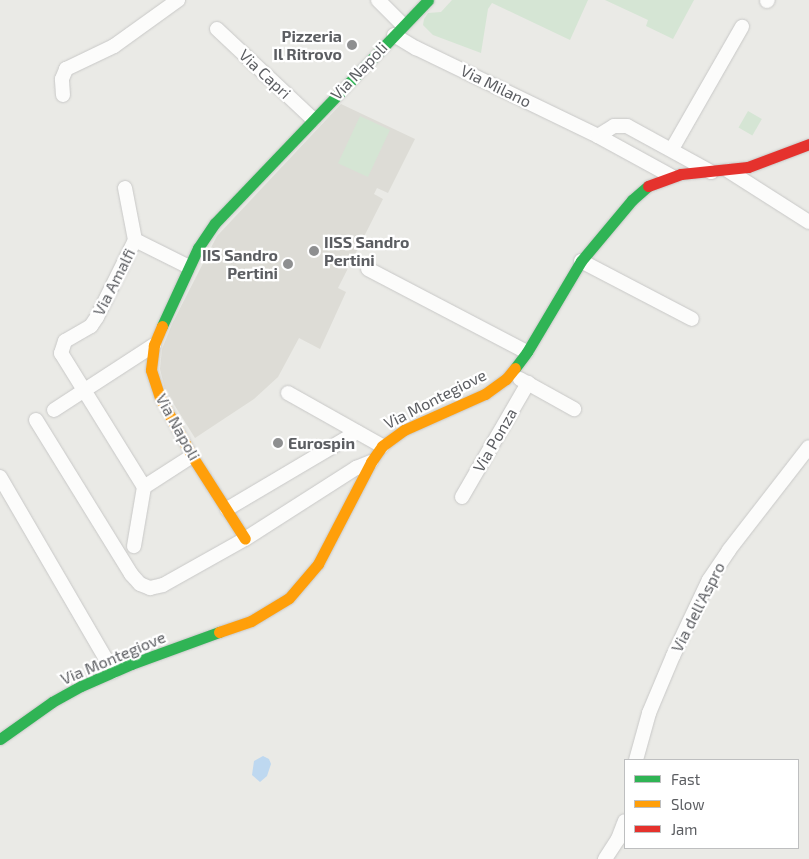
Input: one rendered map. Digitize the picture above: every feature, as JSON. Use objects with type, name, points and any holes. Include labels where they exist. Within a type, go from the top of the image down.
[{"type":"street","points":[[63,95],[62,79],[66,68],[114,46],[178,0]]},
{"type":"street","name":"Via Milano","points":[[378,0],[399,30],[416,48],[598,136],[671,176]]},
{"type":"street","name":"Via Napoli","points":[[245,539],[192,456],[156,388],[151,370],[154,345],[189,267],[214,223],[428,0]]},
{"type":"street","points":[[672,150],[742,27]]},
{"type":"street","name":"Via Capri","points":[[217,29],[313,119]]},
{"type":"street","points":[[598,136],[614,126],[624,125],[711,172]]},
{"type":"street","name":"Via Montegiove","points":[[0,739],[63,696],[113,672],[251,622],[289,598],[304,583],[318,564],[371,462],[382,446],[404,430],[491,391],[511,373],[527,352],[581,261],[637,194],[650,184],[671,176],[729,171],[753,166],[809,144]]},
{"type":"street","points":[[729,171],[809,222]]},
{"type":"street","name":"Via Amalfi","points":[[125,188],[135,240],[91,326],[65,341],[61,347],[61,353],[67,366],[144,488]]},
{"type":"street","name":"Via Amalfi","points":[[135,240],[189,267]]},
{"type":"street","points":[[581,261],[692,319]]},
{"type":"street","points":[[368,269],[527,352]]},
{"type":"street","points":[[54,410],[154,345]]},
{"type":"street","points":[[511,373],[574,409]]},
{"type":"street","name":"Via Ponza","points":[[462,497],[528,383]]},
{"type":"street","points":[[288,393],[382,446]]},
{"type":"street","points":[[36,420],[131,574],[144,586],[153,588],[163,585],[245,539],[356,468],[371,462]]},
{"type":"street","points":[[227,509],[357,432]]},
{"type":"street","name":"Via dell'Aspro","points":[[636,759],[649,713],[673,656],[709,580],[729,550],[809,447]]},
{"type":"street","points":[[134,546],[144,488],[192,456]]},
{"type":"street","points":[[0,477],[113,672]]},
{"type":"street","points":[[605,859],[618,839],[624,824]]},
{"type":"shaded area","points":[[341,104],[415,139],[388,193],[377,188],[374,194],[383,199],[338,288],[346,292],[320,349],[299,338],[278,377],[254,399],[195,438],[165,390],[160,369],[162,349],[172,324],[217,236]]},
{"type":"green space","points":[[452,0],[588,0],[570,40],[492,3],[488,9],[481,53],[433,35],[423,25],[428,13],[441,12]]},
{"type":"green space","points":[[605,0],[694,0],[673,39],[646,26],[648,20]]},
{"type":"green space","points":[[748,111],[762,119],[752,135],[738,127]]},
{"type":"green space","points":[[360,116],[390,130],[368,177],[338,163]]},
{"type":"water","points":[[263,756],[269,759],[271,764],[267,776],[260,782],[252,775],[254,761]]},
{"type":"traffic: fast","points":[[162,326],[198,248],[215,223],[428,0]]},
{"type":"traffic: fast","points":[[515,368],[527,352],[581,261],[632,200],[648,186]]},
{"type":"traffic: fast","points":[[0,739],[52,702],[81,686],[131,664],[219,632]]},
{"type":"traffic: slow","points":[[162,326],[154,345],[151,370],[160,398],[192,456],[245,539]]},
{"type":"traffic: slow","points":[[219,632],[251,621],[289,598],[318,564],[371,462],[382,446],[404,430],[485,394],[506,379],[515,368]]},
{"type":"traffic: jam","points":[[648,186],[681,174],[748,167],[809,144]]},
{"type":"place","name":"Pizzeria Il Ritrovo","points":[[352,45]]},
{"type":"place","name":"IISS Sandro Pertini","points":[[314,251]]},
{"type":"place","name":"IIS Sandro Pertini","points":[[288,264]]},
{"type":"place","name":"Eurospin","points":[[278,443]]}]
